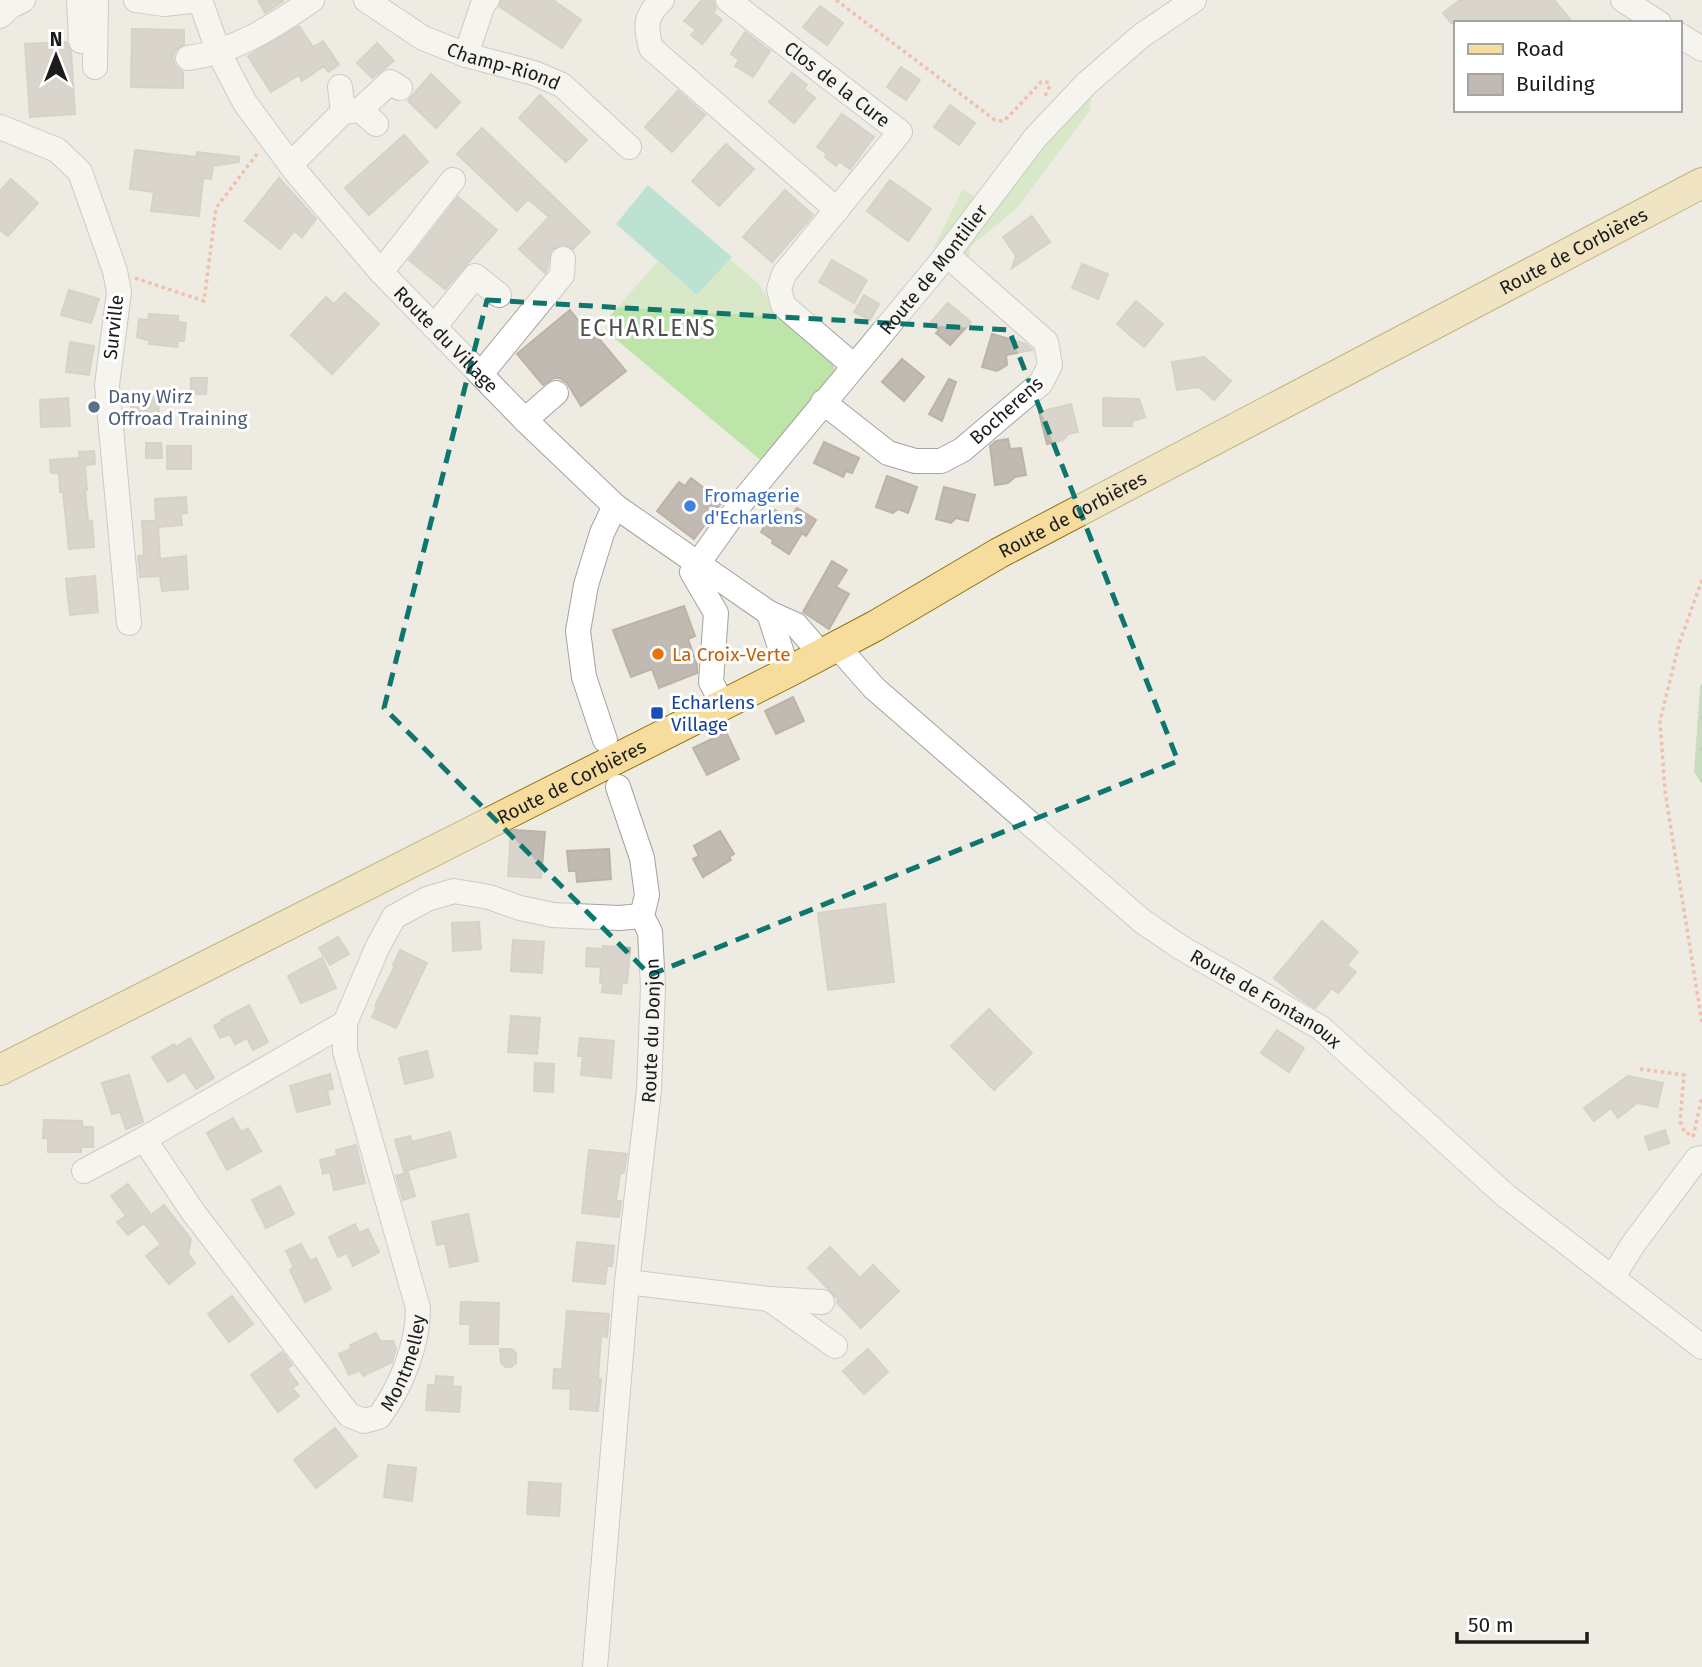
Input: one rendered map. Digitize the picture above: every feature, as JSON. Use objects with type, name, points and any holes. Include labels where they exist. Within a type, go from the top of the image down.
[{"type":"main road","name":"Route de Corbières","points":[[0,1070],[723,705],[830,649],[999,553],[1702,183]]},
{"type":"street","points":[[79,0],[88,58],[96,0]]},
{"type":"street","name":"Route du Village","points":[[136,0],[171,4],[200,0],[219,53],[245,103],[280,159],[434,327],[525,420],[622,511],[769,612],[796,625],[830,649]]},
{"type":"street","points":[[188,58],[219,53],[241,43],[312,0]]},
{"type":"street","name":"Champ-Riond","points":[[366,0],[423,38],[466,55],[534,72],[562,85],[629,147]]},
{"type":"street","points":[[466,55],[486,0]]},
{"type":"street","points":[[662,0],[652,10],[646,28],[651,48],[837,210]]},
{"type":"street","name":"Clos de la Cure","points":[[728,0],[900,132],[784,274],[779,289],[783,305],[854,366]]},
{"type":"street","name":"Route de Montilier","points":[[698,563],[741,503],[947,255],[1040,133],[1086,84],[1141,36],[1194,0]]},
{"type":"street","points":[[1623,0],[1655,21]]},
{"type":"street","points":[[1681,36],[1702,49]]},
{"type":"street","points":[[280,159],[360,115],[390,82],[400,88]]},
{"type":"street","points":[[340,87],[360,115]]},
{"type":"street","name":"Surville","points":[[0,127],[57,150],[80,172],[116,271],[119,292],[107,385],[129,623]]},
{"type":"street","points":[[381,272],[453,180]]},
{"type":"street","name":"Bocherens","points":[[823,402],[888,453],[915,461],[941,461],[962,450],[1041,383],[1050,365],[1046,342],[947,255]]},
{"type":"street","points":[[481,374],[562,275],[563,259]]},
{"type":"street","points":[[434,327],[475,276],[499,295]]},
{"type":"street","points":[[525,420],[556,393]]},
{"type":"street","points":[[605,740],[587,688],[578,646],[582,600],[590,572],[615,533],[622,511]]},
{"type":"street","points":[[698,563],[692,572],[716,613],[711,682],[723,705]]},
{"type":"street","points":[[769,612],[788,671]]},
{"type":"street","name":"Route de Fontanoux","points":[[830,649],[844,654],[874,688],[1132,914],[1181,947],[1321,1028],[1506,1196],[1702,1347]]},
{"type":"street","name":"Route du Donjon","points":[[595,1667],[627,1282],[649,1090],[653,987],[650,932],[642,916],[647,895],[642,858],[618,787]]},
{"type":"street","name":"Montmelley","points":[[144,1139],[193,1212],[349,1415],[364,1421],[379,1417],[393,1398],[418,1329],[418,1308],[345,1051],[345,1024],[378,946],[394,917],[426,899],[454,891],[489,897],[520,908],[567,916],[642,916]]},
{"type":"street","points":[[83,1171],[345,1024]]},
{"type":"street","points":[[1612,1278],[1698,1151]]},
{"type":"street","points":[[627,1282],[769,1299],[822,1302]]},
{"type":"street","points":[[769,1299],[835,1346]]},
{"type":"path","points":[[835,0],[995,120],[1002,121],[1008,117],[1041,82],[1047,82],[1050,86],[1034,125],[1040,133]]},
{"type":"path","points":[[116,271],[204,301],[216,208],[257,154],[280,159]]},
{"type":"path","points":[[1702,580],[1679,644],[1660,721],[1665,791],[1702,1023]]},
{"type":"path","points":[[1640,1069],[1684,1075],[1680,1121],[1698,1151]]},
{"type":"path","points":[[1698,1151],[1702,1097]]},
{"type":"highlighted area","points":[[487,300],[1009,330],[1178,761],[650,975],[384,708]]},
{"type":"green space","points":[[1080,97],[1091,99],[1090,110],[1018,207],[971,246],[969,258],[977,272],[966,266],[961,248]]},
{"type":"green space","points":[[648,185],[732,257],[697,295],[616,224]]},
{"type":"green space","points":[[963,189],[981,201],[941,253],[934,247]]},
{"type":"green space","points":[[730,259],[759,284],[768,299],[829,353],[835,370],[830,385],[764,463],[606,331],[609,317],[658,261],[697,295]]},
{"type":"green space","points":[[1702,684],[1702,784],[1694,772]]},
{"type":"building","points":[[258,0],[282,0],[283,1],[265,13]]},
{"type":"building","points":[[501,0],[553,0],[581,20],[562,48],[500,7]]},
{"type":"building","points":[[702,0],[713,0],[716,9],[713,13],[722,20],[702,44],[691,35],[696,30],[684,21]]},
{"type":"building","points":[[1460,0],[1554,0],[1571,21],[1451,23],[1443,13]]},
{"type":"building","points":[[820,6],[843,23],[827,45],[803,27]]},
{"type":"building","points":[[299,26],[313,47],[323,41],[339,65],[328,72],[324,66],[302,81],[299,75],[271,92],[248,56]]},
{"type":"building","points":[[132,29],[184,30],[184,44],[174,52],[173,60],[176,67],[183,72],[183,88],[131,87]]},
{"type":"building","points":[[745,32],[770,51],[753,77],[735,66],[739,60],[731,54]]},
{"type":"building","points":[[66,42],[71,51],[75,114],[30,117],[25,44]]},
{"type":"building","points":[[377,43],[394,61],[372,78],[357,63]]},
{"type":"building","points":[[901,67],[920,80],[906,100],[887,87]]},
{"type":"building","points":[[792,73],[807,85],[804,89],[815,98],[794,123],[769,102]]},
{"type":"building","points":[[431,74],[460,102],[436,128],[408,101]]},
{"type":"building","points":[[678,91],[705,115],[672,152],[645,127]]},
{"type":"building","points":[[540,95],[587,140],[566,162],[519,118]]},
{"type":"building","points":[[950,105],[975,123],[959,145],[934,127]]},
{"type":"building","points":[[842,114],[874,137],[850,169],[839,161],[836,166],[825,157],[827,154],[817,147]]},
{"type":"building","points":[[482,128],[590,232],[573,249],[563,244],[551,250],[545,273],[519,249],[549,217],[528,199],[517,211],[457,154]]},
{"type":"building","points":[[404,135],[428,162],[369,215],[345,188]]},
{"type":"building","points":[[726,144],[754,169],[719,206],[692,181]]},
{"type":"building","points":[[135,150],[196,157],[197,152],[239,157],[239,162],[213,166],[211,179],[203,178],[199,216],[151,211],[154,192],[130,189]]},
{"type":"building","points":[[279,178],[316,219],[302,237],[294,231],[280,249],[245,221]]},
{"type":"building","points":[[11,179],[38,203],[8,236],[0,230],[0,191]]},
{"type":"building","points":[[890,180],[931,209],[908,241],[867,211]]},
{"type":"building","points":[[785,190],[813,215],[772,262],[743,237]]},
{"type":"building","points":[[458,197],[497,230],[445,289],[409,260]]},
{"type":"building","points":[[1032,216],[1050,242],[1012,268],[1016,256],[1003,237]]},
{"type":"building","points":[[832,260],[867,280],[854,303],[819,282]]},
{"type":"building","points":[[1082,264],[1108,274],[1098,299],[1072,288]]},
{"type":"building","points":[[69,290],[99,299],[91,323],[61,315]]},
{"type":"building","points":[[345,293],[379,324],[332,374],[291,335],[326,297],[334,304]]},
{"type":"building","points":[[864,295],[879,304],[870,320],[854,312]]},
{"type":"building","points":[[1136,301],[1163,324],[1144,347],[1117,324]]},
{"type":"building","points":[[948,303],[971,322],[950,345],[936,333],[939,330],[931,322]]},
{"type":"building","points":[[570,310],[593,339],[596,335],[626,371],[581,406],[567,383],[560,378],[554,378],[543,385],[517,354]]},
{"type":"building","points":[[149,314],[178,316],[178,322],[186,323],[184,341],[178,341],[177,347],[149,344],[150,341],[137,337],[139,319],[148,320]]},
{"type":"building","points":[[992,334],[1026,344],[1032,350],[1006,355],[1007,365],[997,371],[982,367]]},
{"type":"building","points":[[70,342],[94,346],[89,375],[66,372]]},
{"type":"building","points":[[1204,357],[1231,381],[1214,400],[1199,387],[1177,390],[1172,362]]},
{"type":"building","points":[[902,359],[924,377],[904,401],[882,382]]},
{"type":"building","points":[[191,378],[207,378],[206,394],[191,394]]},
{"type":"building","points":[[949,379],[956,382],[942,421],[929,414]]},
{"type":"building","points":[[158,394],[159,416],[131,417],[131,395]]},
{"type":"building","points":[[68,398],[70,426],[41,427],[40,400]]},
{"type":"building","points":[[1103,398],[1139,399],[1145,417],[1132,421],[1132,426],[1103,426]]},
{"type":"building","points":[[1071,404],[1078,432],[1047,444],[1039,412]]},
{"type":"building","points":[[1008,439],[1010,449],[1021,448],[1026,475],[995,485],[990,446],[996,441]]},
{"type":"building","points":[[824,442],[859,458],[852,473],[846,471],[843,477],[814,463]]},
{"type":"building","points":[[146,443],[161,443],[162,458],[146,458]]},
{"type":"building","points":[[167,446],[191,446],[191,469],[167,469]]},
{"type":"building","points":[[94,451],[95,464],[85,465],[85,490],[94,547],[69,549],[59,473],[51,473],[50,460],[80,458],[79,452]]},
{"type":"building","points":[[887,476],[917,487],[908,513],[898,509],[893,513],[876,507]]},
{"type":"building","name":"Fromagerie d'Echarlens","points":[[691,478],[722,502],[694,539],[657,511],[679,482],[685,486]]},
{"type":"building","points":[[944,487],[975,495],[968,521],[956,518],[951,523],[936,519]]},
{"type":"building","points":[[186,497],[187,513],[181,514],[182,525],[158,527],[160,559],[186,556],[188,589],[162,591],[160,576],[140,577],[138,556],[144,555],[142,521],[156,521],[155,499]]},
{"type":"building","points":[[797,508],[816,520],[806,536],[802,533],[789,554],[761,532],[775,510],[790,519]]},
{"type":"building","points":[[832,561],[847,570],[836,587],[849,594],[829,629],[803,612]]},
{"type":"building","points":[[95,576],[98,612],[70,615],[66,579]]},
{"type":"building","name":"La Croix-Verte","points":[[684,606],[695,636],[688,639],[697,673],[659,688],[652,669],[631,677],[613,630]]},
{"type":"building","points":[[793,697],[804,721],[776,734],[765,711]]},
{"type":"building","points":[[726,732],[739,759],[707,775],[693,748]]},
{"type":"building","points":[[511,831],[545,832],[541,878],[508,876]]},
{"type":"building","points":[[720,831],[734,854],[729,857],[731,860],[703,877],[693,859],[699,856],[694,846]]},
{"type":"building","points":[[609,849],[611,879],[577,882],[576,871],[569,871],[567,851]]},
{"type":"building","points":[[885,904],[894,982],[828,990],[818,913]]},
{"type":"building","points":[[1322,921],[1358,952],[1347,965],[1356,972],[1338,993],[1332,988],[1315,1008],[1274,978]]},
{"type":"building","points":[[479,922],[481,949],[453,951],[452,923]]},
{"type":"building","points":[[338,937],[349,954],[330,965],[319,948]]},
{"type":"building","points":[[513,940],[544,942],[542,973],[511,971]]},
{"type":"building","points":[[603,946],[630,948],[627,983],[622,983],[621,994],[602,992],[601,967],[586,966],[587,948],[603,949]]},
{"type":"building","points":[[400,950],[427,963],[396,1028],[372,1017]]},
{"type":"building","points":[[322,958],[336,988],[301,1003],[288,976]]},
{"type":"building","points":[[249,1005],[268,1042],[253,1050],[247,1038],[235,1044],[230,1034],[220,1038],[214,1026]]},
{"type":"building","points":[[989,1009],[1032,1053],[994,1090],[951,1046]]},
{"type":"building","points":[[511,1016],[540,1018],[537,1054],[508,1052]]},
{"type":"building","points":[[1277,1030],[1304,1048],[1289,1072],[1261,1053]]},
{"type":"building","points":[[190,1038],[214,1078],[196,1089],[185,1072],[168,1082],[152,1057]]},
{"type":"building","points":[[580,1038],[614,1041],[611,1078],[581,1075],[583,1056],[578,1056]]},
{"type":"building","points":[[427,1051],[433,1077],[405,1084],[399,1058]]},
{"type":"building","points":[[535,1063],[554,1064],[553,1092],[534,1091]]},
{"type":"building","points":[[330,1074],[333,1089],[327,1090],[330,1104],[297,1112],[290,1086]]},
{"type":"building","points":[[129,1075],[143,1122],[126,1129],[120,1112],[112,1114],[102,1083]]},
{"type":"building","points":[[1628,1076],[1663,1083],[1657,1107],[1637,1103],[1618,1118],[1611,1108],[1594,1121],[1584,1108]]},
{"type":"building","points":[[233,1118],[241,1132],[248,1128],[261,1151],[227,1170],[207,1133]]},
{"type":"building","points":[[44,1120],[82,1121],[82,1127],[93,1127],[93,1147],[81,1147],[81,1152],[48,1152],[48,1138],[43,1138]]},
{"type":"building","points":[[1665,1130],[1669,1143],[1649,1150],[1645,1137]]},
{"type":"building","points":[[450,1132],[456,1157],[404,1171],[395,1140],[410,1136],[412,1142]]},
{"type":"building","points":[[356,1145],[365,1183],[334,1190],[330,1172],[323,1174],[320,1160],[337,1156],[336,1150]]},
{"type":"building","points":[[589,1150],[627,1154],[624,1173],[620,1173],[616,1201],[621,1201],[619,1217],[582,1213]]},
{"type":"building","points":[[408,1172],[415,1196],[403,1200],[396,1176]]},
{"type":"building","points":[[128,1184],[151,1215],[164,1205],[191,1239],[188,1254],[195,1263],[169,1284],[146,1256],[161,1244],[144,1223],[128,1235],[117,1222],[126,1216],[111,1196]]},
{"type":"building","points":[[280,1186],[294,1214],[266,1228],[252,1200]]},
{"type":"building","points":[[468,1214],[478,1261],[450,1267],[445,1243],[437,1245],[432,1222]]},
{"type":"building","points":[[355,1224],[359,1233],[368,1229],[379,1252],[353,1266],[347,1253],[338,1257],[329,1237]]},
{"type":"building","points":[[577,1242],[614,1246],[612,1266],[607,1266],[605,1284],[573,1281]]},
{"type":"building","points":[[301,1244],[310,1261],[316,1258],[331,1289],[305,1302],[290,1270],[294,1268],[286,1251]]},
{"type":"building","points":[[830,1247],[860,1278],[873,1265],[899,1291],[861,1328],[808,1268]]},
{"type":"building","points":[[232,1296],[253,1324],[229,1342],[208,1314]]},
{"type":"building","points":[[461,1302],[499,1303],[498,1344],[470,1344],[470,1324],[460,1324]]},
{"type":"building","points":[[567,1311],[609,1314],[607,1337],[601,1336],[598,1411],[570,1409],[571,1389],[553,1388],[554,1369],[562,1370]]},
{"type":"building","points":[[376,1333],[380,1341],[393,1341],[396,1349],[392,1362],[363,1376],[360,1370],[349,1375],[339,1354],[351,1349],[350,1345]]},
{"type":"building","points":[[500,1349],[511,1349],[516,1353],[516,1363],[506,1367],[501,1363]]},
{"type":"building","points":[[868,1349],[888,1372],[864,1394],[843,1371]]},
{"type":"building","points":[[282,1352],[292,1365],[287,1369],[298,1384],[292,1388],[299,1396],[278,1412],[251,1375]]},
{"type":"building","points":[[436,1376],[453,1377],[452,1386],[461,1387],[459,1412],[426,1410],[428,1385],[435,1385]]},
{"type":"building","points":[[335,1428],[357,1456],[316,1488],[294,1460]]},
{"type":"building","points":[[388,1465],[416,1468],[412,1501],[384,1497]]},
{"type":"building","points":[[529,1482],[561,1484],[559,1516],[527,1514]]},
{"type":"place","name":"Dany Wirz Offroad Training","points":[[94,407]]},
{"type":"place","name":"Fromagerie d'Echarlens","points":[[690,506]]},
{"type":"place","name":"La Croix-Verte","points":[[658,654]]},
{"type":"place","name":"Echarlens Village","points":[[657,713]]},
{"type":"district","name":"ECHARLENS","points":[[648,328]]}]
